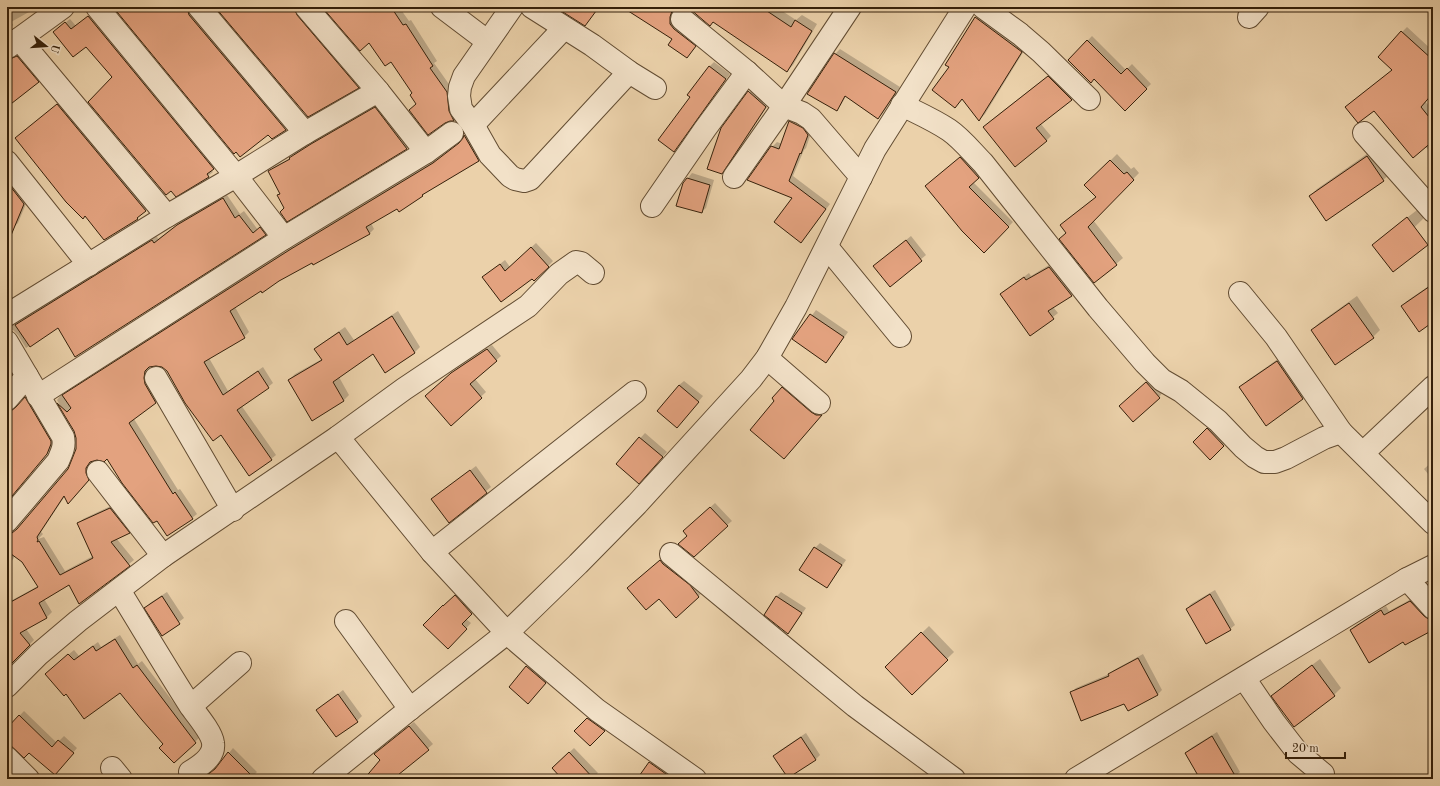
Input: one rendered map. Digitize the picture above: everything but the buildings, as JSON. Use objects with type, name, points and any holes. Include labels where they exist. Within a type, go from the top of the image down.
[{"type":"street","points":[[63,7],[13,44],[167,216]]},
{"type":"street","points":[[97,7],[236,176],[284,238]]},
{"type":"street","points":[[199,7],[305,133]]},
{"type":"street","points":[[306,7],[378,91],[426,152]]},
{"type":"street","points":[[442,7],[487,41]]},
{"type":"street","points":[[512,7],[464,76],[460,87],[459,96],[461,109],[490,155],[510,176],[524,181],[530,179],[629,72]]},
{"type":"street","points":[[532,7],[592,45],[629,72],[655,88]]},
{"type":"street","points":[[734,177],[784,106],[850,7]]},
{"type":"street","points":[[323,779],[507,633],[637,504],[751,379],[767,358],[796,307],[875,149],[965,7]]},
{"type":"street","points":[[983,7],[1020,34],[1041,52],[1089,99]]},
{"type":"street","points":[[682,20],[747,72],[784,106],[802,113],[811,119],[861,177]]},
{"type":"street","points":[[472,125],[564,28]]},
{"type":"street","points":[[652,206],[705,129],[747,72]]},
{"type":"street","points":[[7,315],[167,216],[378,91]]},
{"type":"street","points":[[902,105],[937,123],[950,131],[964,143],[983,163],[1093,302],[1145,362],[1162,380],[1180,391],[1218,421],[1243,448],[1254,457],[1264,462],[1275,462],[1286,458],[1324,438],[1341,432]]},
{"type":"street","points":[[38,396],[284,238],[426,152],[452,133]]},
{"type":"street","points":[[1364,133],[1433,211]]},
{"type":"street","points":[[7,162],[89,265]]},
{"type":"street","points":[[826,247],[900,336]]},
{"type":"street","points":[[7,686],[39,654],[78,621],[163,556],[338,437],[404,389],[528,306],[559,274],[576,262],[585,265],[593,273]]},
{"type":"street","points":[[1240,293],[1276,337],[1341,432],[1433,523]]},
{"type":"street","points":[[7,342],[63,437],[64,444],[58,461],[7,521]]},
{"type":"street","points":[[767,358],[819,403]]},
{"type":"street","points":[[7,399],[27,376]]},
{"type":"street","points":[[156,378],[232,510]]},
{"type":"street","points":[[1363,453],[1433,387]]},
{"type":"street","points":[[432,552],[635,392]]},
{"type":"street","points":[[338,437],[432,552],[507,633],[598,710],[695,779]]},
{"type":"street","points":[[98,472],[163,556]]},
{"type":"street","points":[[671,554],[855,706],[954,779]]},
{"type":"street","points":[[1076,779],[1407,579],[1433,566]]},
{"type":"street","points":[[1407,579],[1433,608]]},
{"type":"street","points":[[119,590],[214,742],[209,757],[190,772]]},
{"type":"street","points":[[346,620],[410,709]]},
{"type":"street","points":[[191,706],[240,663]]},
{"type":"street","points":[[1244,678],[1274,722],[1298,753],[1323,774]]},
{"type":"street","points":[[7,758],[28,779]]}]
